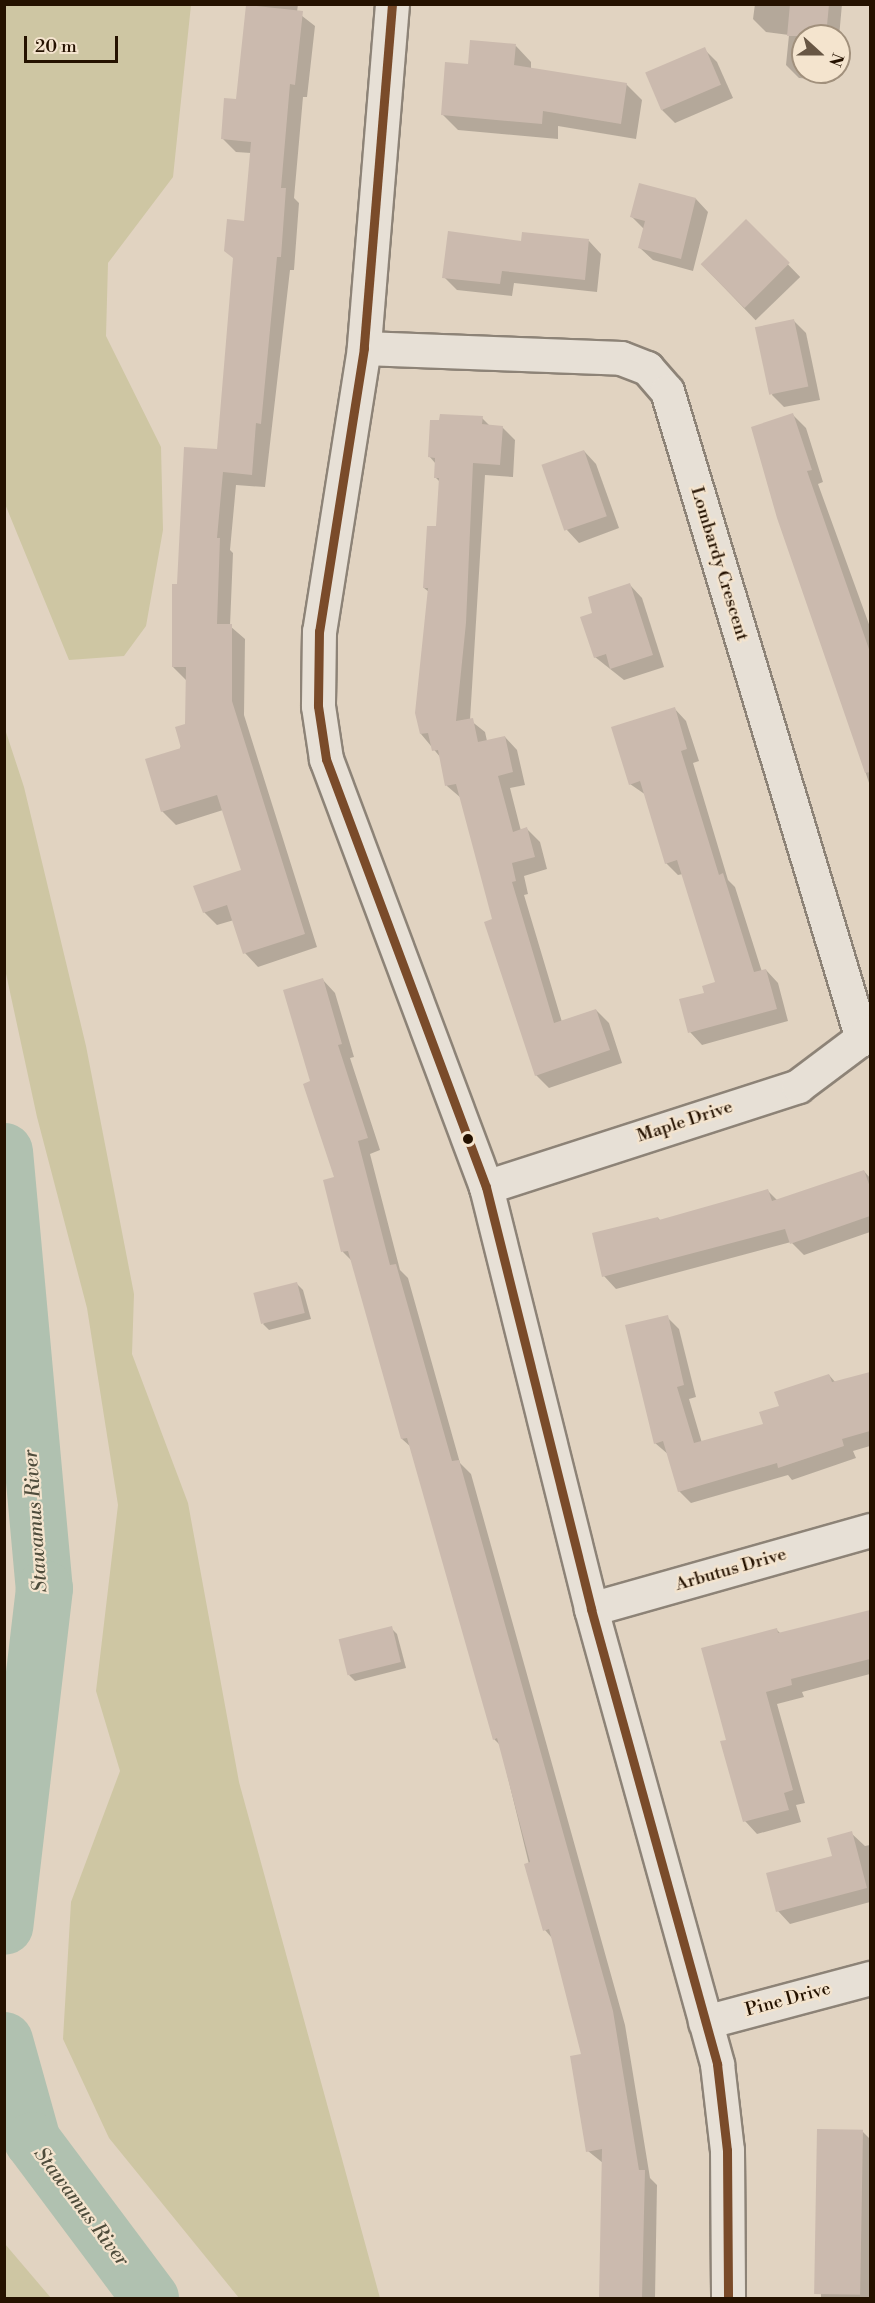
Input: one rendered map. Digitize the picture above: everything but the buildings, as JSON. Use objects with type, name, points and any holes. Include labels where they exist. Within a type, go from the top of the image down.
[{"type":"street","points":[[392,4],[364,348],[319,631],[320,717],[326,759],[486,1187],[591,1610],[705,2022],[725,2110],[728,2298]]},
{"type":"street","name":"Lombardy Crescent","points":[[364,348],[621,358],[647,368],[667,391],[866,1035]]},
{"type":"street","name":"Maple Drive","points":[[486,1187],[798,1086],[866,1035]]},
{"type":"street","name":"Arbutus Drive","points":[[591,1610],[870,1530]]},
{"type":"street","name":"Pine Drive","points":[[705,2022],[870,1978]]},
{"type":"shaded area","points":[[4,5],[191,5],[173,177],[108,263],[106,336],[161,447],[163,530],[146,626],[124,656],[69,660],[5,504]]},
{"type":"shaded area","points":[[4,726],[24,787],[86,1046],[134,1294],[132,1354],[188,1503],[239,1782],[380,2298],[239,2298],[109,2138],[63,2039],[71,1902],[120,1771],[96,1691],[118,1505],[87,1308],[37,1117],[5,969]]},
{"type":"shaded area","points":[[5,2244],[51,2298],[5,2298]]},
{"type":"waterway","name":"Stawamus River","points":[[4,1151],[44,1588],[4,1926]]},
{"type":"waterway","name":"Stawamus River","points":[[4,2040],[32,2140],[150,2298]]},
{"type":"transit line","points":[[392,4],[364,348],[319,631],[318,706],[326,759],[486,1187],[591,1609],[717,2064],[727,2150],[728,2298]]}]
